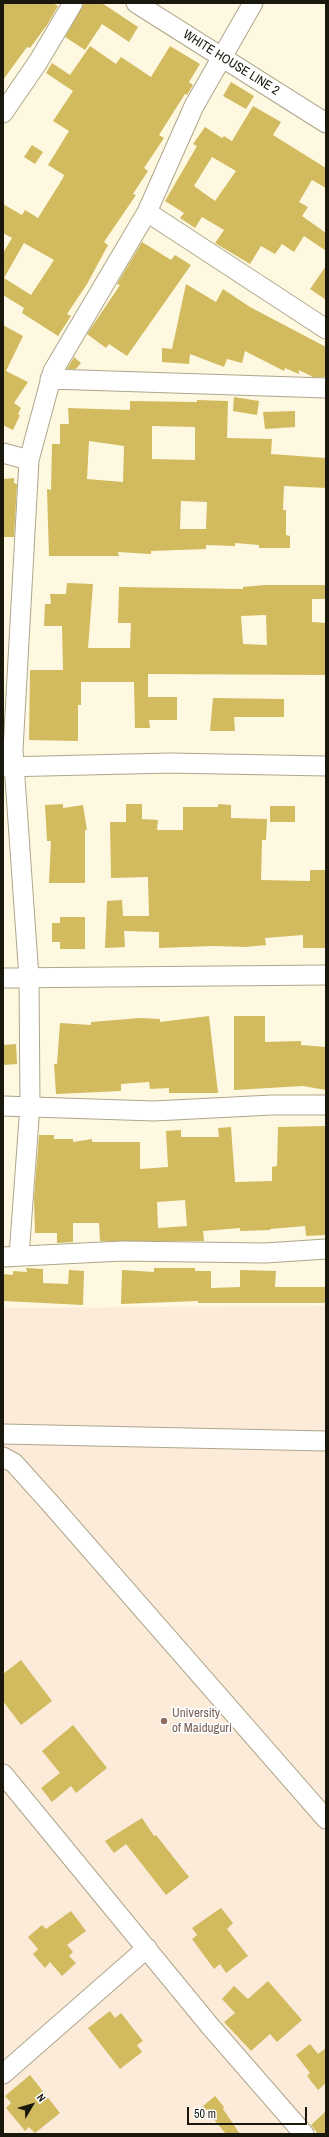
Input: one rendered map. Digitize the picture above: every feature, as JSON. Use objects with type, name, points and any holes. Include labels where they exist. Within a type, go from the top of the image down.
[{"type":"street","points":[[3,113],[38,62],[73,3]]},
{"type":"street","name":"WHITE HOUSE LINE 2","points":[[136,3],[224,57],[326,123]]},
{"type":"street","points":[[253,3],[224,57],[194,106],[147,212],[52,371],[29,460],[13,750],[9,766],[30,978],[30,1105],[11,1257],[122,1251],[265,1253],[326,1249]]},
{"type":"street","points":[[147,212],[326,329]]},
{"type":"street","points":[[50,379],[326,388]]},
{"type":"street","points":[[3,453],[29,460]]},
{"type":"street","points":[[9,766],[170,763],[326,766]]},
{"type":"street","points":[[3,978],[326,975]]},
{"type":"street","points":[[3,1106],[30,1105],[154,1111],[272,1105],[326,1105]]},
{"type":"street","points":[[3,1434],[326,1441]]},
{"type":"street","points":[[3,1457],[14,1463],[50,1503],[326,1819]]},
{"type":"street","points":[[3,1774],[304,2134]]},
{"type":"street","points":[[3,2074],[147,1948]]},
{"type":"shaded area","name":"University of Maiduguri","points":[[326,1306],[326,2134],[3,2134],[3,1308]]},
{"type":"building","points":[[3,3],[53,3],[58,6],[47,25],[30,48],[27,47],[3,80]]},
{"type":"building","points":[[84,3],[102,3],[138,27],[129,42],[102,24],[85,50],[65,37]]},
{"type":"building","points":[[90,46],[116,64],[121,57],[151,77],[170,46],[200,64],[189,82],[193,85],[187,95],[185,94],[159,135],[164,138],[144,168],[148,171],[133,194],[136,195],[104,242],[108,245],[87,284],[67,314],[71,316],[58,336],[22,313],[24,308],[3,295],[3,253],[12,238],[3,233],[3,204],[22,215],[25,210],[38,218],[63,178],[64,175],[48,165],[69,131],[53,121],[73,91],[46,73],[52,63],[70,75]],"holes":[[[24,243],[54,260],[31,295],[4,278]]]},
{"type":"building","points":[[231,82],[254,96],[246,109],[223,96]]},
{"type":"building","points":[[253,106],[281,122],[273,135],[326,168],[326,188],[312,180],[299,202],[308,207],[302,216],[326,233],[326,251],[304,236],[294,252],[282,244],[275,254],[261,246],[250,264],[215,243],[224,230],[202,217],[195,228],[180,218],[184,213],[165,201],[197,146],[193,144],[205,127],[222,138],[224,136],[232,141]],"holes":[[[212,157],[236,171],[215,201],[194,186]]]},
{"type":"building","points":[[32,145],[43,152],[35,164],[24,157]]},
{"type":"building","points":[[142,242],[171,260],[175,255],[191,265],[127,356],[109,344],[106,348],[87,334],[120,285],[117,284]]},
{"type":"building","points":[[326,266],[326,300],[310,289]]},
{"type":"building","points":[[186,284],[216,302],[223,289],[250,307],[326,347],[326,377],[313,377],[299,370],[299,374],[285,368],[284,371],[245,351],[242,363],[227,359],[224,367],[190,354],[189,364],[162,362],[162,348],[172,349]]},
{"type":"building","points":[[3,325],[23,336],[6,371],[28,382],[14,403],[21,408],[18,414],[20,415],[13,430],[3,425]]},
{"type":"building","points":[[74,357],[81,363],[76,369],[67,369]]},
{"type":"building","points":[[234,397],[259,401],[257,415],[233,411]]},
{"type":"building","points":[[197,400],[228,401],[227,438],[272,439],[271,454],[326,458],[326,488],[284,486],[283,510],[286,510],[286,535],[290,536],[290,548],[259,548],[259,545],[235,543],[235,546],[206,545],[206,549],[151,551],[151,554],[118,552],[119,556],[49,556],[47,489],[51,490],[52,444],[60,444],[60,424],[69,424],[68,408],[130,410],[130,401],[197,402]],"holes":[[[152,426],[195,427],[195,460],[152,459]],[[89,441],[124,446],[123,482],[87,479]],[[181,501],[207,502],[206,529],[180,529]]]},
{"type":"building","points":[[295,411],[295,427],[265,429],[263,412]]},
{"type":"building","points":[[14,478],[14,483],[17,484],[14,537],[3,537],[3,479]]},
{"type":"building","points":[[67,583],[93,584],[88,648],[130,648],[131,623],[118,623],[119,587],[243,589],[243,587],[265,585],[325,585],[325,599],[312,599],[312,622],[326,623],[326,675],[148,674],[148,697],[177,697],[177,720],[149,720],[150,728],[135,728],[134,682],[81,682],[81,705],[78,705],[78,741],[29,740],[30,670],[63,670],[62,626],[44,626],[45,604],[51,604],[50,594],[66,594]],"holes":[[[266,615],[267,645],[243,644],[241,616]]]},
{"type":"building","points":[[213,698],[284,699],[284,717],[234,717],[235,731],[210,731]]},
{"type":"building","points":[[63,804],[63,808],[83,805],[87,830],[85,830],[85,883],[49,883],[51,841],[47,841],[45,805]]},
{"type":"building","points":[[126,804],[142,804],[142,819],[158,820],[157,830],[183,830],[183,807],[218,807],[218,804],[231,805],[231,818],[267,819],[266,840],[262,840],[261,880],[310,881],[310,870],[326,870],[326,948],[303,948],[303,935],[265,938],[266,945],[246,947],[214,946],[159,948],[159,932],[124,931],[125,947],[105,948],[107,901],[122,900],[123,916],[149,916],[148,877],[111,878],[110,822],[126,822]]},
{"type":"building","points":[[270,806],[295,806],[295,822],[270,822]]},
{"type":"building","points":[[60,917],[85,917],[85,949],[60,949],[60,942],[52,942],[52,923],[60,923]]},
{"type":"building","points":[[209,1016],[218,1093],[169,1093],[169,1088],[150,1089],[149,1082],[121,1084],[121,1091],[56,1094],[54,1064],[57,1064],[60,1023],[91,1025],[91,1022],[140,1018],[160,1019],[160,1022]]},
{"type":"building","points":[[234,1016],[265,1016],[265,1042],[301,1041],[301,1045],[326,1047],[326,1090],[303,1086],[234,1090]]},
{"type":"building","points":[[16,1044],[17,1064],[3,1065],[3,1045]]},
{"type":"building","points":[[326,1126],[326,1235],[306,1236],[305,1226],[270,1230],[240,1231],[240,1228],[203,1231],[204,1241],[100,1241],[99,1223],[73,1223],[73,1242],[57,1243],[57,1233],[35,1233],[34,1198],[39,1135],[54,1135],[54,1139],[73,1139],[73,1142],[92,1139],[92,1142],[140,1142],[140,1169],[168,1167],[166,1131],[181,1130],[181,1137],[219,1137],[218,1128],[231,1127],[235,1182],[272,1181],[272,1167],[277,1166],[278,1127]],"holes":[[[185,1200],[187,1226],[158,1228],[157,1202]]]},
{"type":"building","points":[[26,1268],[43,1269],[43,1283],[68,1284],[69,1270],[84,1271],[83,1305],[3,1301],[3,1274],[13,1275],[13,1271],[27,1272]]},
{"type":"building","points":[[154,1268],[195,1268],[195,1271],[211,1271],[211,1288],[240,1287],[240,1270],[276,1271],[275,1287],[326,1287],[326,1303],[198,1303],[198,1301],[121,1304],[122,1270],[154,1272]]},
{"type":"building","points":[[21,1660],[52,1701],[21,1725],[3,1701],[3,1674]]},
{"type":"building","points":[[73,1725],[107,1768],[76,1793],[71,1786],[52,1802],[41,1788],[60,1773],[42,1751]]},
{"type":"building","points":[[142,1818],[154,1836],[156,1835],[189,1877],[166,1895],[126,1844],[114,1853],[105,1841]]},
{"type":"building","points":[[221,1908],[233,1923],[227,1929],[248,1956],[226,1973],[220,1964],[214,1969],[192,1939],[197,1935],[192,1928]]},
{"type":"building","points":[[71,1911],[86,1931],[67,1945],[73,1952],[69,1956],[76,1963],[62,1976],[50,1962],[45,1968],[33,1954],[38,1949],[28,1937],[42,1925],[46,1929]]},
{"type":"building","points":[[268,1981],[302,2020],[277,2042],[270,2034],[251,2051],[224,2022],[235,2013],[222,1999],[234,1986],[248,1999]]},
{"type":"building","points":[[110,2011],[115,2018],[121,2013],[143,2041],[137,2045],[142,2052],[120,2069],[88,2028]]},
{"type":"building","points":[[310,2044],[318,2054],[326,2048],[326,2083],[318,2090],[307,2076],[310,2073],[296,2055]]},
{"type":"building","points":[[30,2075],[60,2113],[35,2133],[29,2127],[25,2131],[6,2108],[11,2103],[5,2096]]},
{"type":"building","points":[[215,2096],[224,2107],[223,2109],[240,2134],[226,2134],[203,2106]]},
{"type":"building","points":[[326,2111],[326,2134],[318,2134],[311,2125]]},
{"type":"place","name":"University of Maiduguri","points":[[164,1721]]}]
